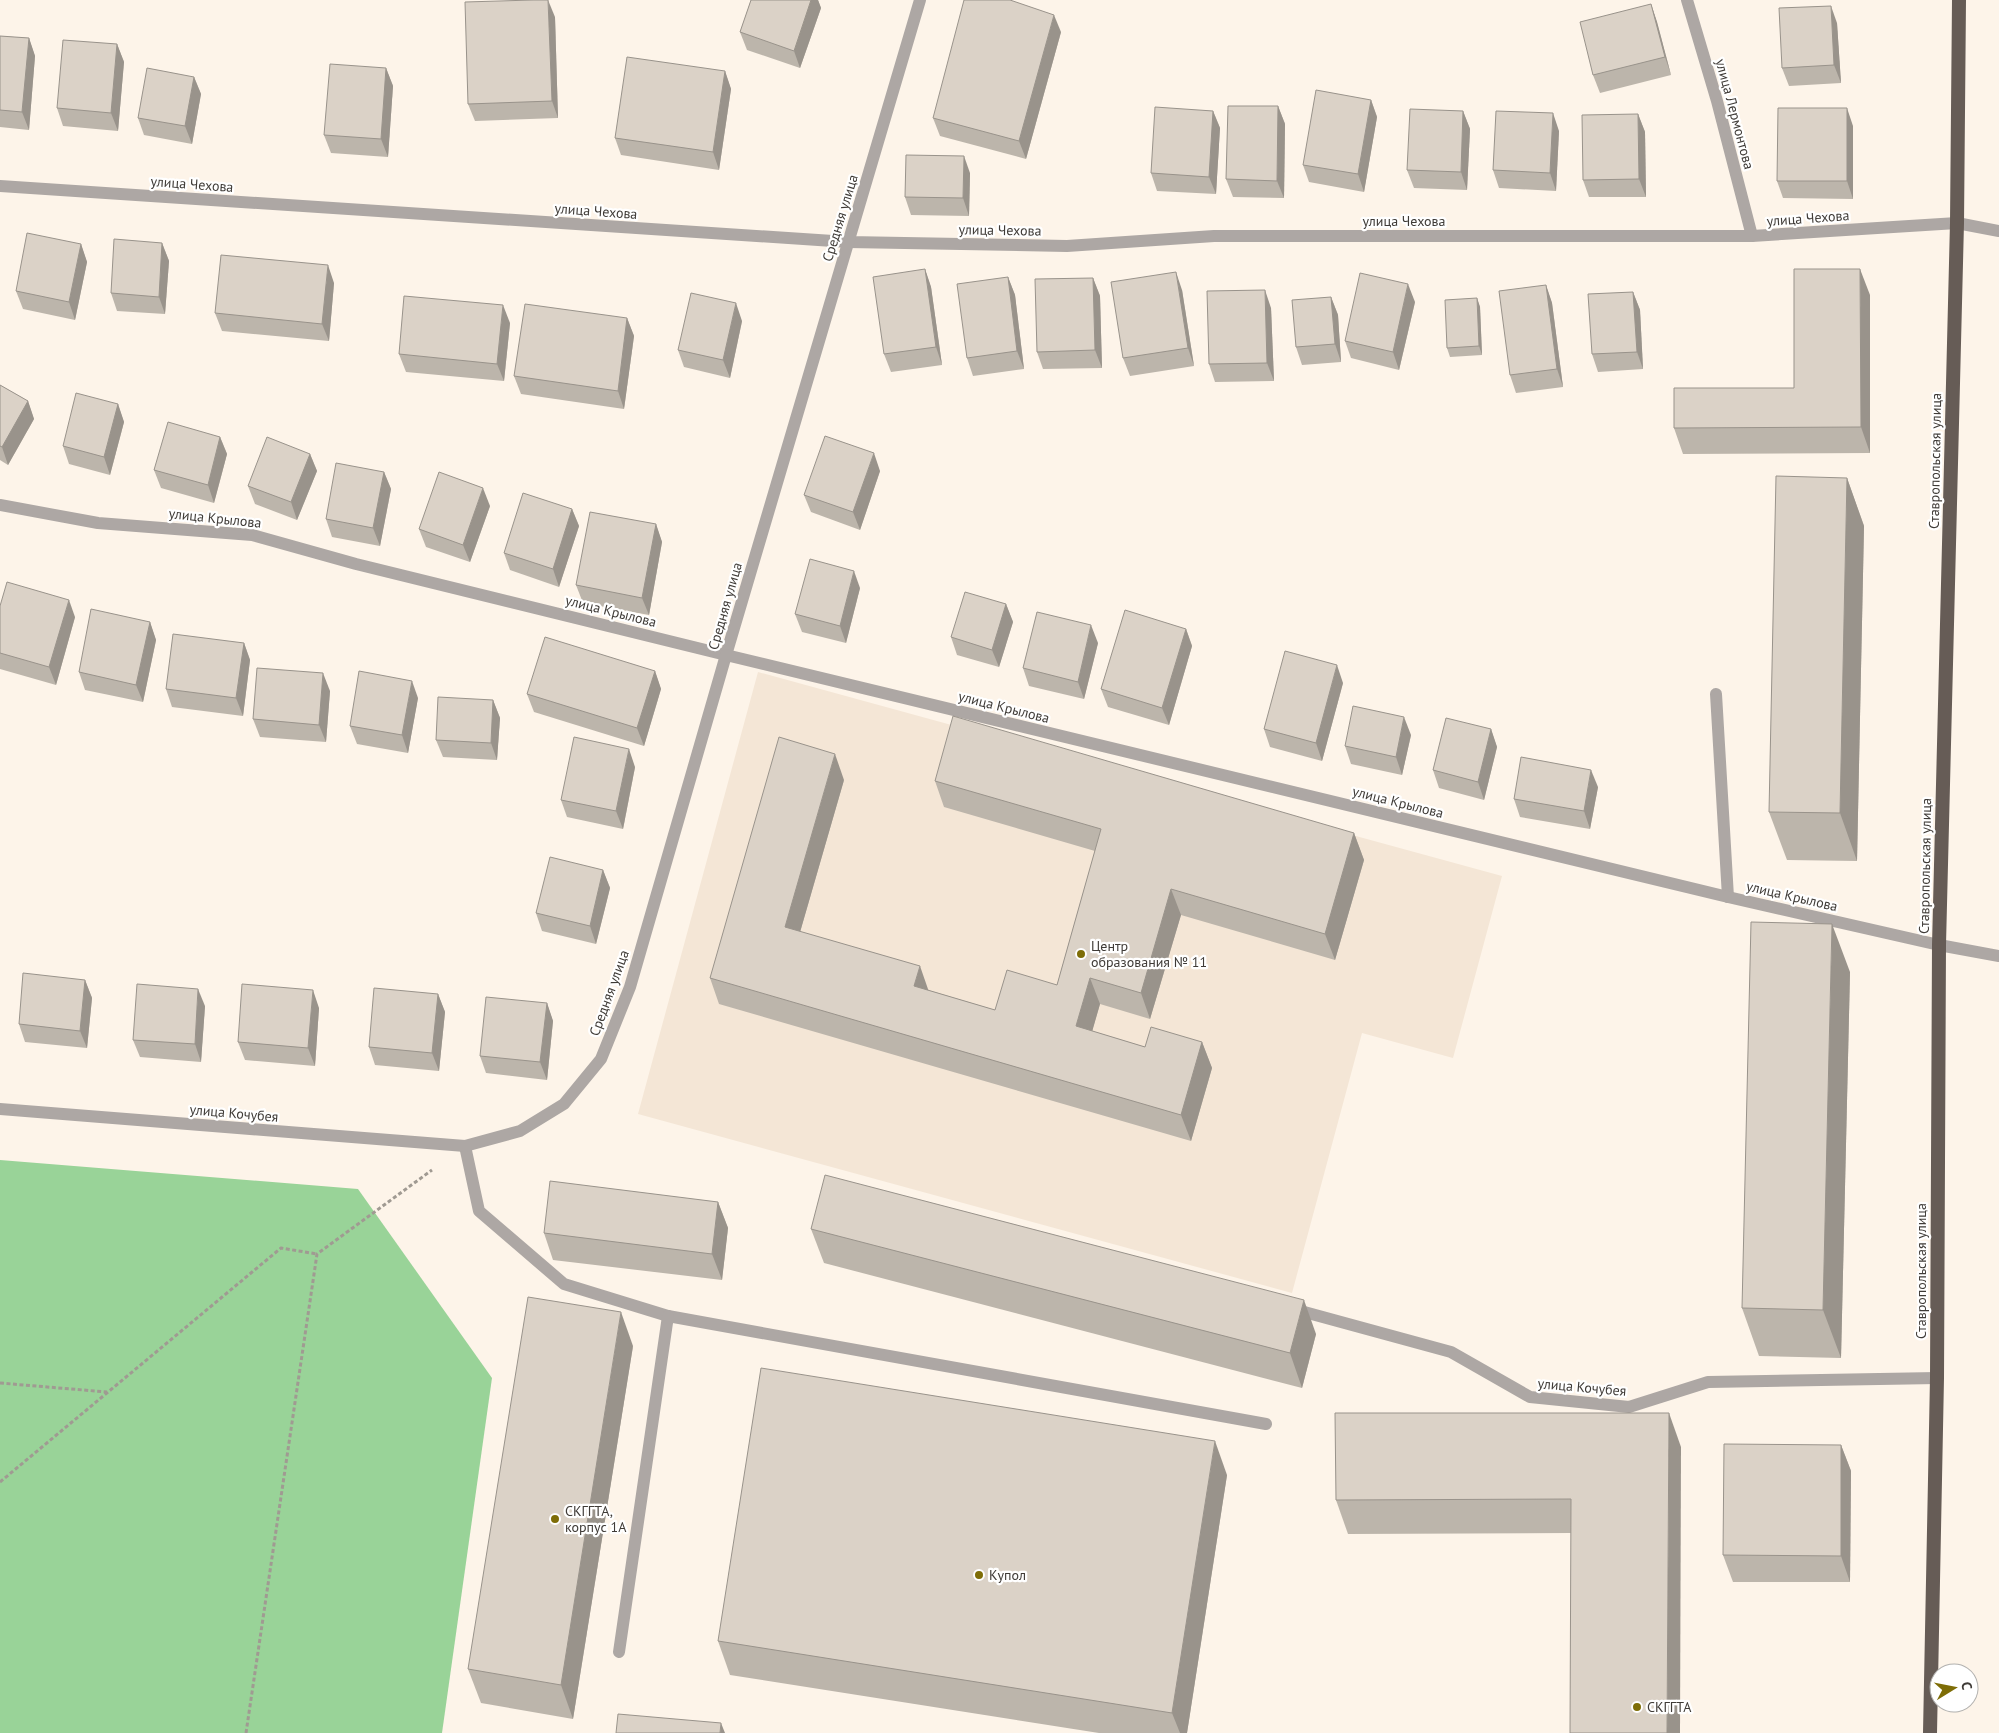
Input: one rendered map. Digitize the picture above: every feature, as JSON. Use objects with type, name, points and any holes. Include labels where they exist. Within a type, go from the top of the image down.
[{"type":"highway","name":"Ставропольская улица","points":[[1930,1733],[1937,1378],[1940,945],[1957,223],[1959,0]]},
{"type":"street","name":"Средняя улица","points":[[465,1146],[520,1131],[564,1104],[601,1060],[630,987],[920,0]]},
{"type":"street","name":"улица Лермонтова","points":[[1688,0],[1717,101],[1752,236]]},
{"type":"street","name":"улица Чехова","points":[[0,186],[848,242],[1067,246],[1214,236],[1752,236],[1957,223],[1999,231]]},
{"type":"street","name":"улица Крылова","points":[[0,505],[98,523],[252,535],[356,564],[726,655],[1728,897],[1940,945],[1999,956]]},
{"type":"street","points":[[1716,694],[1728,897]]},
{"type":"street","name":"улица Кочубея","points":[[0,1109],[465,1146]]},
{"type":"street","points":[[465,1146],[479,1211],[564,1284],[668,1316],[1266,1424]]},
{"type":"street","name":"улица Кочубея","points":[[1298,1310],[1451,1352],[1530,1397],[1629,1407],[1708,1382],[1937,1378]]},
{"type":"street","points":[[620,1652],[668,1316]]},
{"type":"path","points":[[246,1733],[317,1254],[465,1146]]},
{"type":"path","points":[[0,1482],[281,1248],[317,1254]]},
{"type":"path","points":[[0,1383],[108,1392]]},
{"type":"shaded area","name":"Центр образования № 11","points":[[758,672],[1502,876],[1453,1058],[1362,1033],[1292,1293],[638,1114]]},
{"type":"green space","points":[[0,1160],[358,1189],[492,1378],[442,1733],[0,1733]]},
{"type":"building","points":[[548,0],[552,101],[468,104],[465,2]]},
{"type":"building","points":[[751,0],[811,0],[794,51],[740,32]]},
{"type":"building","points":[[964,0],[1010,0],[1054,15],[1019,141],[933,118]]},
{"type":"building","points":[[1651,4],[1665,57],[1593,75],[1580,22]]},
{"type":"building","points":[[1831,6],[1834,65],[1782,68],[1779,8]]},
{"type":"building","points":[[0,36],[29,38],[22,112],[0,110]]},
{"type":"building","points":[[63,40],[117,44],[111,113],[57,108]]},
{"type":"building","points":[[627,57],[725,71],[713,152],[615,138]]},
{"type":"building","points":[[330,64],[386,68],[381,139],[324,135]]},
{"type":"building","points":[[147,68],[194,77],[185,126],[138,118]]},
{"type":"building","points":[[1316,90],[1371,100],[1358,174],[1303,165]]},
{"type":"building","points":[[1228,106],[1278,106],[1277,181],[1226,179]]},
{"type":"building","points":[[1155,107],[1213,111],[1209,177],[1151,173]]},
{"type":"building","points":[[1778,108],[1847,108],[1847,181],[1777,181]]},
{"type":"building","points":[[1410,109],[1463,111],[1461,172],[1407,170]]},
{"type":"building","points":[[1496,111],[1553,113],[1550,173],[1493,170]]},
{"type":"building","points":[[1638,114],[1639,179],[1583,180],[1582,115]]},
{"type":"building","points":[[906,155],[964,156],[963,198],[905,197]]},
{"type":"building","points":[[27,233],[81,244],[69,302],[16,291]]},
{"type":"building","points":[[114,239],[162,243],[159,297],[111,293]]},
{"type":"building","points":[[221,255],[328,265],[322,324],[215,313]]},
{"type":"building","points":[[925,269],[936,347],[884,354],[873,277]]},
{"type":"building","points":[[1794,269],[1860,269],[1861,427],[1674,428],[1674,388],[1794,388]]},
{"type":"building","points":[[1176,272],[1188,348],[1123,358],[1111,282]]},
{"type":"building","points":[[1360,273],[1408,284],[1393,352],[1345,341]]},
{"type":"building","points":[[1008,277],[1017,351],[967,358],[957,284]]},
{"type":"building","points":[[1093,278],[1095,350],[1037,352],[1035,279]]},
{"type":"building","points":[[1546,285],[1557,369],[1510,375],[1499,291]]},
{"type":"building","points":[[1265,290],[1267,363],[1209,364],[1207,291]]},
{"type":"building","points":[[1633,292],[1637,352],[1592,354],[1588,294]]},
{"type":"building","points":[[691,293],[736,303],[723,360],[678,350]]},
{"type":"building","points":[[404,296],[503,305],[497,364],[399,354]]},
{"type":"building","points":[[1331,297],[1335,344],[1296,347],[1292,300]]},
{"type":"building","points":[[1477,298],[1479,346],[1447,348],[1445,300]]},
{"type":"building","points":[[525,304],[627,318],[618,391],[514,376]]},
{"type":"building","points":[[0,385],[28,401],[2,447],[0,446]]},
{"type":"building","points":[[76,393],[118,404],[104,457],[63,446]]},
{"type":"building","points":[[168,422],[220,437],[208,485],[154,470]]},
{"type":"building","points":[[825,436],[874,453],[853,512],[804,495]]},
{"type":"building","points":[[267,437],[310,454],[291,502],[248,486]]},
{"type":"building","points":[[336,463],[384,472],[373,528],[326,519]]},
{"type":"building","points":[[439,472],[483,488],[463,545],[419,529]]},
{"type":"building","points":[[1776,476],[1847,478],[1840,813],[1769,812]]},
{"type":"building","points":[[523,493],[572,509],[553,569],[504,553]]},
{"type":"building","points":[[590,512],[656,524],[642,598],[576,585]]},
{"type":"building","points":[[810,559],[854,571],[840,626],[795,614]]},
{"type":"building","points":[[7,582],[69,600],[49,667],[0,653],[0,606]]},
{"type":"building","points":[[965,592],[1006,604],[992,650],[951,637]]},
{"type":"building","points":[[91,609],[150,622],[136,685],[79,672]]},
{"type":"building","points":[[1125,610],[1186,629],[1162,708],[1101,689]]},
{"type":"building","points":[[1037,612],[1091,625],[1078,682],[1023,668]]},
{"type":"building","points":[[173,634],[244,643],[236,698],[166,689]]},
{"type":"building","points":[[545,637],[655,671],[637,728],[527,694]]},
{"type":"building","points":[[1285,651],[1337,665],[1316,743],[1264,729]]},
{"type":"building","points":[[257,668],[323,673],[319,725],[253,719]]},
{"type":"building","points":[[359,671],[412,681],[402,735],[350,726]]},
{"type":"building","points":[[438,697],[493,700],[491,743],[436,740]]},
{"type":"building","points":[[1353,706],[1404,717],[1396,757],[1345,746]]},
{"type":"building","points":[[953,716],[1354,833],[1325,934],[1171,889],[1141,993],[1090,978],[1076,1026],[1145,1047],[1151,1027],[1202,1042],[1181,1115],[710,978],[779,737],[835,754],[785,927],[920,966],[914,986],[995,1010],[1007,970],[1057,985],[1101,829],[935,781]]},
{"type":"building","points":[[1446,718],[1491,729],[1478,782],[1433,770]]},
{"type":"building","points":[[574,737],[629,749],[616,811],[561,800]]},
{"type":"building","points":[[1521,757],[1591,770],[1584,811],[1514,799]]},
{"type":"building","points":[[550,857],[603,870],[590,926],[536,913]]},
{"type":"building","points":[[1751,922],[1832,924],[1823,1310],[1742,1308]]},
{"type":"building","points":[[23,973],[85,980],[80,1031],[19,1024]]},
{"type":"building","points":[[137,984],[198,989],[195,1044],[133,1040]]},
{"type":"building","points":[[242,984],[313,990],[308,1048],[238,1042]]},
{"type":"building","points":[[374,988],[438,994],[432,1053],[369,1047]]},
{"type":"building","points":[[486,997],[547,1003],[540,1062],[480,1056]]},
{"type":"building","points":[[825,1175],[1304,1300],[1290,1353],[811,1229]]},
{"type":"building","points":[[550,1181],[718,1202],[712,1254],[544,1233]]},
{"type":"building","points":[[528,1297],[621,1312],[561,1685],[468,1669]]},
{"type":"building","name":"Купол","points":[[761,1368],[1215,1441],[1172,1713],[718,1641]]},
{"type":"building","points":[[1335,1413],[1669,1413],[1667,1733],[1570,1733],[1571,1499],[1336,1500]]},
{"type":"building","points":[[1724,1444],[1841,1445],[1841,1556],[1723,1555]]},
{"type":"building","points":[[618,1714],[721,1723],[720,1733],[616,1733]]},
{"type":"place","name":"Центр образования № 11","points":[[1081,954]]},
{"type":"place","name":"СКГГТА, корпус 1А","points":[[555,1519]]},
{"type":"place","name":"Купол","points":[[979,1575]]},
{"type":"place","name":"СКГГТА","points":[[1637,1707]]}]
